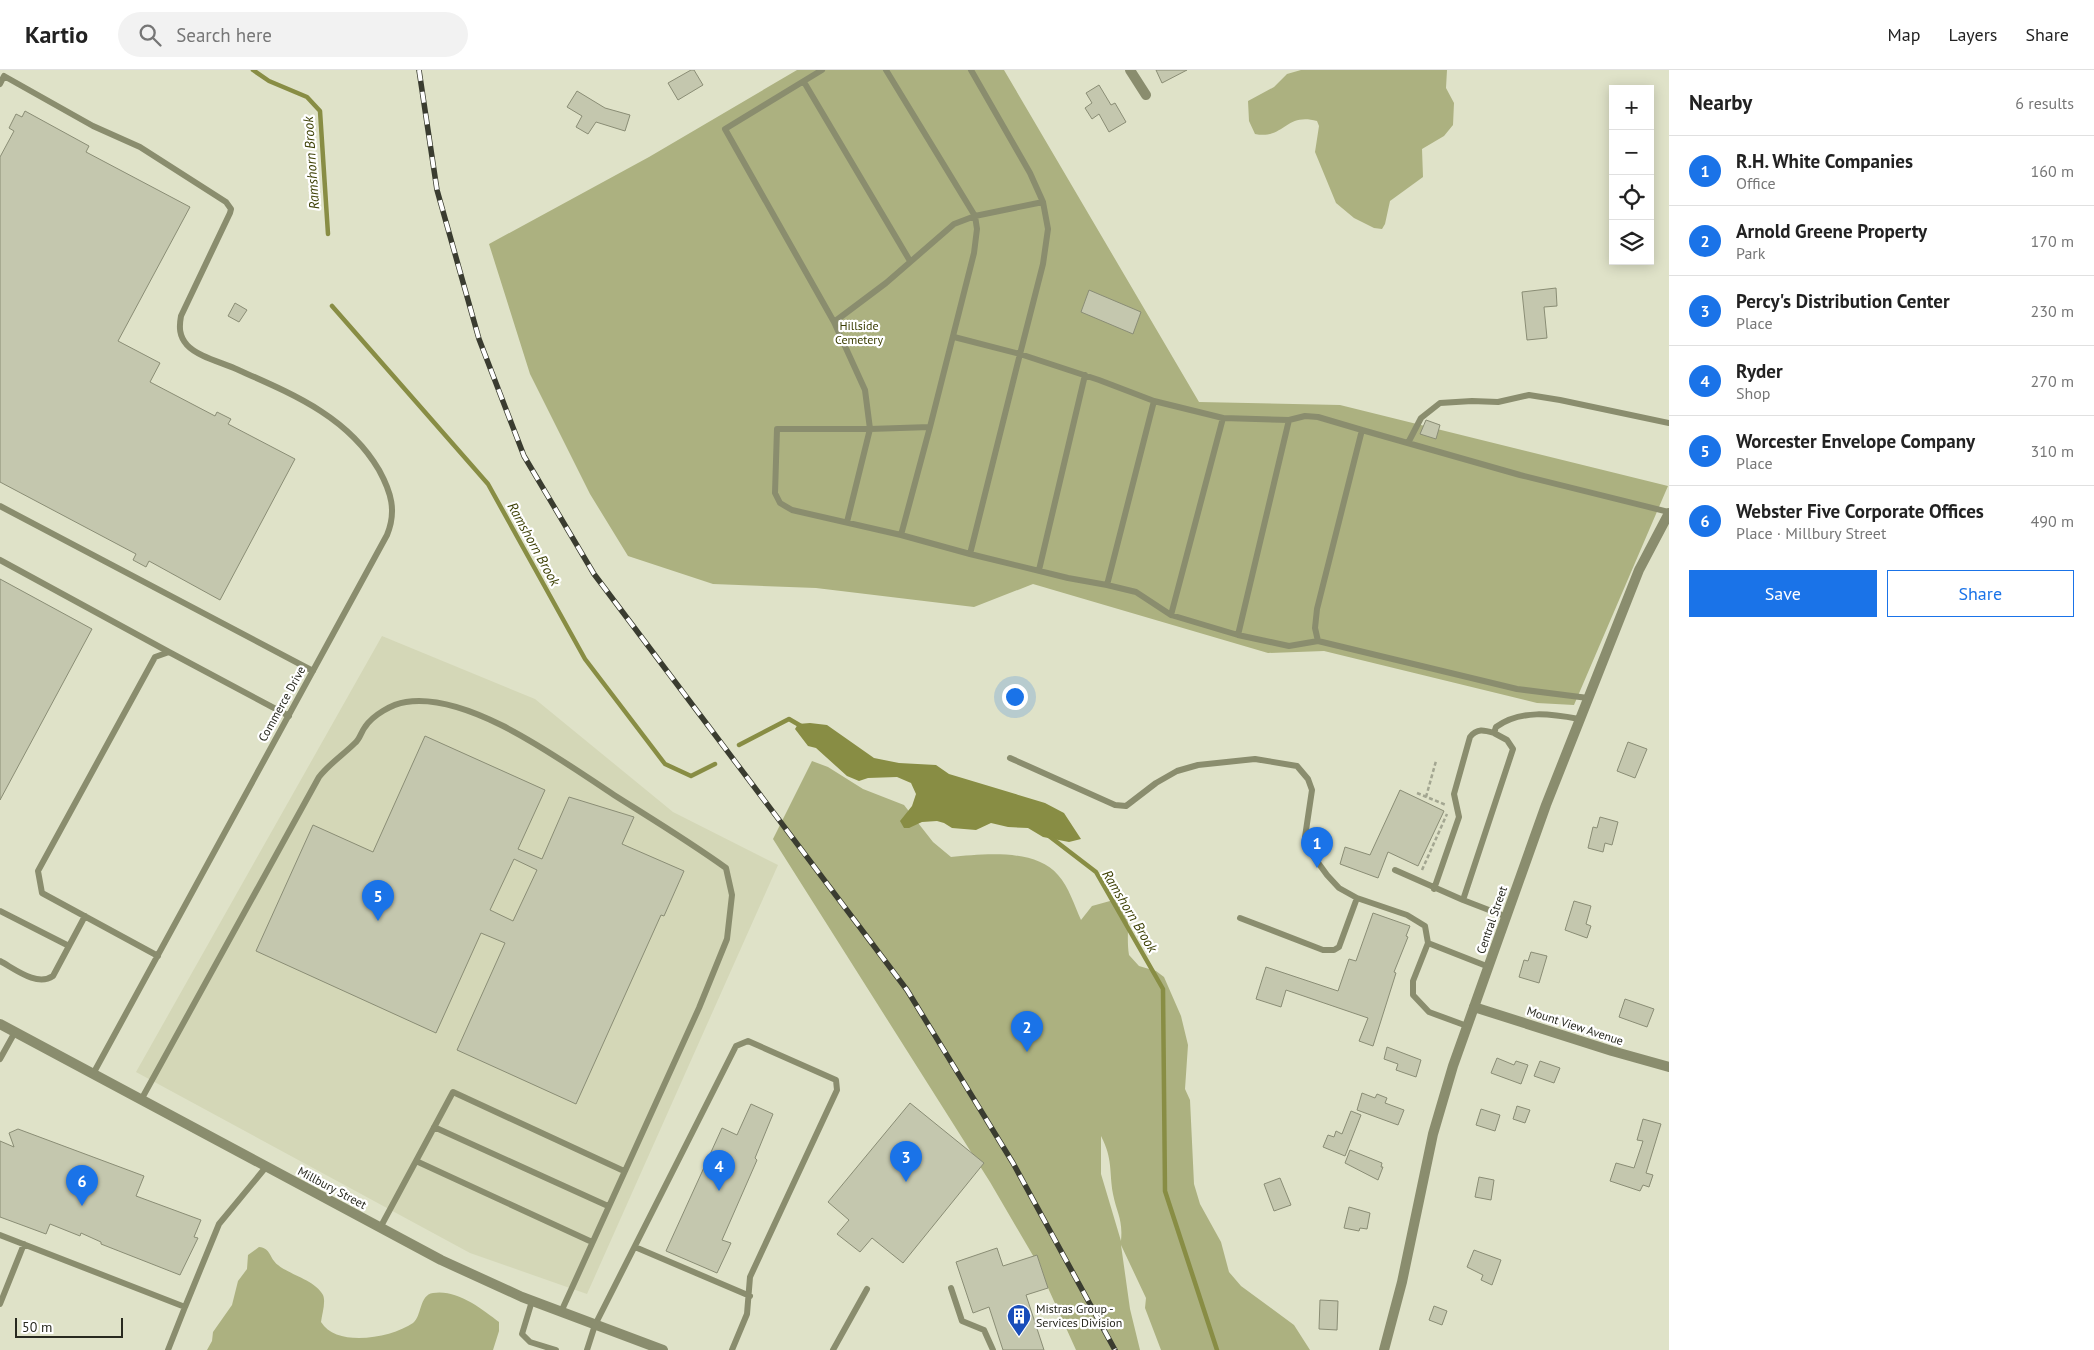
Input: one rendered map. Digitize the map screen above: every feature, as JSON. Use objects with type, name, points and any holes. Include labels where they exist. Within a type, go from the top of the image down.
[{"type":"street","points":[[1130,70],[1146,96]]},
{"type":"street","name":"Central Street","points":[[1384,1350],[1402,1282],[1433,1134],[1467,1026],[1531,846],[1588,698],[1639,570],[1669,512]]},
{"type":"street","name":"Mount View Avenue","points":[[1474,1006],[1669,1067]]},
{"type":"street","name":"Millbury Street","points":[[0,1024],[441,1260],[532,1301],[662,1350]]},
{"type":"lane","points":[[822,70],[725,129],[834,322],[864,390],[870,429],[847,522]]},
{"type":"lane","points":[[886,70],[975,216],[977,230],[974,253],[954,337],[900,535]]},
{"type":"lane","points":[[970,554],[1043,264],[1048,229],[1043,202],[1030,172],[971,70]]},
{"type":"lane","points":[[0,84],[2,75]]},
{"type":"lane","name":"Commerce Drive","points":[[2,75],[93,126],[140,147],[226,202],[231,209],[228,219],[181,316],[180,332],[185,343],[193,350],[264,382],[331,416],[352,434],[377,467],[392,502],[393,515],[387,535],[93,1074]]},
{"type":"lane","points":[[804,82],[910,261]]},
{"type":"lane","points":[[834,322],[886,283],[954,224],[975,216],[1043,202]]},
{"type":"lane","points":[[954,337],[1020,354],[1085,375],[1154,401],[1223,418],[1289,420],[1318,416],[1520,475],[1669,512]]},
{"type":"lane","points":[[1039,570],[1085,375]]},
{"type":"lane","points":[[1408,443],[1421,418],[1440,403],[1472,400],[1498,402],[1529,395],[1669,423]]},
{"type":"lane","points":[[1108,585],[1154,401]]},
{"type":"lane","points":[[1172,615],[1223,418]]},
{"type":"lane","points":[[1238,635],[1289,420]]},
{"type":"lane","points":[[930,427],[777,429],[775,493],[780,503],[792,510],[900,535],[970,554],[1136,592],[1172,615],[1238,635],[1289,646],[1318,641],[1517,689],[1588,698]]},
{"type":"lane","points":[[1318,641],[1315,628],[1317,609],[1362,430]]},
{"type":"lane","points":[[0,506],[313,671]]},
{"type":"lane","points":[[0,560],[289,716]]},
{"type":"lane","points":[[158,956],[42,894],[38,871],[155,657],[169,652]]},
{"type":"lane","points":[[141,1100],[319,777],[331,763],[356,742],[366,726],[383,710],[405,702],[430,701],[459,708],[482,717],[535,744],[726,868],[732,895],[727,939],[699,1008],[561,1312]]},
{"type":"lane","points":[[1494,733],[1496,727],[1502,723],[1526,715],[1555,715],[1580,720]]},
{"type":"lane","points":[[1434,888],[1459,817],[1454,794],[1470,737],[1475,732],[1481,730],[1494,733],[1508,740],[1512,749],[1463,900]]},
{"type":"lane","points":[[1010,758],[1114,804],[1126,806],[1156,782],[1177,771],[1198,765],[1255,759],[1297,766],[1308,779],[1312,790],[1305,837],[1311,853],[1339,888],[1357,898],[1407,915],[1425,926],[1428,943],[1413,981],[1413,995],[1429,1012],[1467,1026]]},
{"type":"lane","points":[[1395,870],[1417,881],[1507,917]]},
{"type":"lane","points":[[1240,918],[1323,950],[1334,950],[1339,947],[1357,898]]},
{"type":"lane","points":[[0,911],[69,946]]},
{"type":"lane","points":[[0,961],[32,978],[49,979],[53,976],[85,916]]},
{"type":"lane","points":[[1428,943],[1489,967]]},
{"type":"lane","points":[[0,1058],[15,1032]]},
{"type":"lane","points":[[588,1350],[595,1325],[736,1046],[748,1041],[836,1080],[837,1090],[750,1277],[750,1296],[747,1314],[732,1350]]},
{"type":"lane","points":[[380,1228],[452,1092],[624,1170]]},
{"type":"lane","points":[[434,1127],[608,1206]]},
{"type":"lane","points":[[416,1161],[592,1242]]},
{"type":"lane","points":[[168,1350],[219,1224],[266,1168]]},
{"type":"lane","points":[[0,1235],[185,1307]]},
{"type":"lane","points":[[0,1304],[24,1244]]},
{"type":"lane","points":[[635,1246],[750,1296]]},
{"type":"lane","points":[[951,1288],[962,1321],[984,1330],[993,1350]]},
{"type":"lane","points":[[833,1350],[866,1289]]},
{"type":"lane","points":[[532,1301],[522,1334],[530,1342],[556,1350]]},
{"type":"path","points":[[1426,797],[1436,761]]},
{"type":"path","points":[[1417,793],[1448,807],[1449,811],[1417,881]]},
{"type":"shaded area","points":[[382,636],[535,699],[673,812],[778,865],[587,1294],[470,1253],[136,1072]]},
{"type":"shaded area","points":[[798,724],[827,725],[874,758],[899,763],[936,765],[949,774],[1045,803],[1064,813],[1081,839],[1069,842],[1043,837],[1028,828],[1008,827],[991,823],[976,830],[952,828],[937,821],[922,822],[909,828],[904,828],[900,821],[912,806],[916,794],[911,783],[897,777],[868,778],[859,781],[847,776],[816,748],[808,746],[795,729]]},
{"type":"green space","name":"Hillside Cemetery","points":[[797,70],[1004,70],[1199,402],[1340,405],[1668,486],[1574,705],[1537,703],[1324,651],[1268,653],[1033,584],[974,607],[816,588],[713,584],[628,556],[590,494],[530,374],[489,244],[649,157]]},
{"type":"green space","points":[[1301,70],[1447,70],[1446,88],[1454,103],[1453,125],[1444,136],[1422,149],[1423,177],[1390,201],[1385,224],[1382,229],[1374,228],[1354,218],[1336,203],[1315,152],[1319,126],[1317,121],[1298,120],[1272,133],[1265,135],[1255,134],[1249,121],[1248,101],[1274,87],[1287,74]]},
{"type":"green space","points":[[812,761],[828,767],[863,789],[904,805],[933,842],[951,857],[993,854],[1008,855],[1036,860],[1048,866],[1065,885],[1081,920],[1092,906],[1110,901],[1118,886],[1126,902],[1129,955],[1139,966],[1156,971],[1164,977],[1181,1016],[1188,1045],[1185,1089],[1190,1100],[1194,1184],[1200,1204],[1221,1242],[1229,1272],[1241,1286],[1294,1325],[1310,1350],[1161,1350],[1145,1308],[1146,1298],[1121,1245],[1130,1309],[1140,1350],[1076,1350],[1035,1259],[990,1182],[773,839]],"holes":[[[1101,1136],[1109,1158],[1113,1194],[1120,1222],[1121,1241],[1101,1174]]]},
{"type":"green space","points":[[259,1247],[266,1249],[278,1265],[314,1285],[319,1290],[323,1295],[324,1301],[321,1322],[329,1330],[339,1335],[351,1338],[365,1338],[392,1333],[416,1320],[428,1295],[442,1293],[451,1294],[469,1301],[499,1322],[499,1331],[493,1350],[207,1350],[212,1341],[213,1332],[232,1305],[238,1281],[247,1269],[248,1255]]},
{"type":"building","points":[[694,70],[703,85],[678,100],[668,83]]},
{"type":"building","points":[[1156,70],[1187,70],[1162,83]]},
{"type":"building","points":[[1099,85],[1111,105],[1115,103],[1126,122],[1109,132],[1099,114],[1092,119],[1085,108],[1092,103],[1086,93]]},
{"type":"building","points":[[577,91],[605,108],[630,115],[625,131],[596,122],[588,134],[576,127],[582,116],[567,107]]},
{"type":"building","points":[[25,111],[89,146],[86,152],[190,207],[118,341],[160,363],[150,382],[215,416],[217,412],[231,419],[228,424],[295,459],[220,600],[149,561],[146,567],[133,560],[136,554],[0,482],[0,157],[14,131],[9,128],[16,114],[22,117]]},
{"type":"building","points":[[1556,288],[1557,306],[1544,307],[1547,338],[1527,340],[1522,292]]},
{"type":"building","points":[[1089,290],[1141,312],[1133,334],[1081,312]]},
{"type":"building","points":[[235,303],[247,310],[239,322],[228,316]]},
{"type":"building","points":[[1426,420],[1440,425],[1436,439],[1420,434]]},
{"type":"building","points":[[0,579],[92,629],[0,800]]},
{"type":"building","points":[[425,736],[545,790],[518,849],[542,859],[569,797],[634,817],[622,844],[684,871],[664,916],[661,915],[576,1104],[457,1050],[505,943],[481,933],[436,1033],[256,951],[313,825],[373,852]],"holes":[[[514,859],[537,870],[513,921],[490,910]]]},
{"type":"building","points":[[1628,742],[1647,749],[1635,778],[1617,771]]},
{"type":"building","points":[[1400,790],[1444,811],[1418,866],[1388,852],[1378,878],[1340,864],[1345,847],[1370,855]]},
{"type":"building","points":[[1600,817],[1618,822],[1612,845],[1605,843],[1603,852],[1588,848],[1593,827],[1597,828]]},
{"type":"building","points":[[1574,901],[1591,906],[1586,924],[1591,926],[1587,938],[1565,930]]},
{"type":"building","points":[[1373,913],[1410,926],[1406,936],[1408,937],[1394,972],[1396,973],[1373,1046],[1359,1041],[1368,1018],[1286,990],[1281,1007],[1256,999],[1266,967],[1338,991],[1349,959],[1356,961]]},
{"type":"building","points":[[1531,952],[1547,956],[1539,983],[1519,977],[1524,960],[1528,961]]},
{"type":"building","points":[[1625,999],[1654,1009],[1647,1027],[1619,1017]]},
{"type":"building","points":[[1387,1047],[1421,1060],[1416,1077],[1396,1070],[1398,1064],[1384,1059]]},
{"type":"building","points":[[1497,1058],[1514,1065],[1516,1061],[1528,1065],[1521,1084],[1491,1073]]},
{"type":"building","points":[[1540,1061],[1560,1068],[1554,1083],[1534,1076]]},
{"type":"building","points":[[1362,1093],[1375,1098],[1377,1094],[1387,1098],[1385,1103],[1404,1110],[1398,1125],[1357,1110]]},
{"type":"building","points":[[910,1103],[984,1163],[903,1263],[872,1238],[860,1252],[837,1234],[849,1220],[828,1202]]},
{"type":"building","points":[[751,1104],[773,1114],[755,1158],[757,1160],[722,1240],[731,1243],[717,1273],[666,1251],[722,1128],[737,1135]]},
{"type":"building","points":[[1517,1106],[1530,1110],[1525,1123],[1513,1119]]},
{"type":"building","points":[[1481,1109],[1500,1115],[1495,1131],[1476,1125]]},
{"type":"building","points":[[1351,1111],[1361,1115],[1345,1156],[1323,1147],[1328,1135],[1334,1137],[1336,1131],[1342,1134]]},
{"type":"building","points":[[1643,1119],[1661,1124],[1646,1173],[1653,1175],[1649,1187],[1643,1185],[1640,1191],[1610,1181],[1616,1163],[1634,1168],[1643,1141],[1637,1140]]},
{"type":"building","points":[[18,1129],[144,1176],[136,1196],[201,1220],[194,1237],[198,1238],[180,1275],[101,1244],[101,1242],[81,1233],[80,1236],[50,1224],[46,1234],[0,1217],[0,1141],[14,1147],[9,1133]]},
{"type":"building","points":[[1350,1150],[1382,1163],[1381,1167],[1383,1167],[1378,1180],[1345,1163]]},
{"type":"building","points":[[1479,1177],[1494,1180],[1491,1200],[1475,1197]]},
{"type":"building","points":[[1280,1178],[1291,1205],[1274,1211],[1264,1184]]},
{"type":"building","points":[[1349,1207],[1370,1213],[1367,1229],[1360,1228],[1359,1231],[1344,1228]]},
{"type":"building","points":[[997,1248],[1003,1266],[1037,1255],[1048,1288],[1026,1295],[1044,1350],[1003,1350],[989,1307],[973,1313],[956,1262]]},
{"type":"building","points":[[1474,1250],[1501,1260],[1492,1285],[1481,1280],[1483,1275],[1467,1267]]},
{"type":"building","points":[[1320,1300],[1338,1301],[1337,1330],[1319,1329]]},
{"type":"building","points":[[1434,1306],[1447,1311],[1442,1325],[1429,1320]]},
{"type":"waterway","name":"Ramshorn Brook","points":[[253,70],[269,81],[307,97],[320,111],[328,234]]},
{"type":"waterway","name":"Ramshorn Brook","points":[[332,306],[488,484],[585,659],[665,764],[691,776],[715,764]]},
{"type":"waterway","name":"Ramshorn Brook","points":[[739,745],[789,719],[801,726]]},
{"type":"waterway","name":"Ramshorn Brook","points":[[1049,836],[1096,872],[1163,989],[1165,1191],[1217,1350]]},
{"type":"railway","points":[[419,70],[437,190],[479,339],[524,456],[594,574],[907,990],[1013,1163],[1115,1350]]},
{"type":"place","name":"R.H. White Companies","points":[[1317,868]]},
{"type":"place","name":"Worcester Envelope Company","points":[[378,921]]},
{"type":"place","name":"Arnold Greene Property","points":[[1027,1052]]},
{"type":"place","name":"Percy's Distribution Center","points":[[906,1182]]},
{"type":"place","name":"Ryder","points":[[719,1191]]},
{"type":"place","name":"Webster Five Corporate Offices","points":[[82,1206]]},
{"type":"place","name":"Mistras Group - Services Division","points":[[1019,1337]]}]
